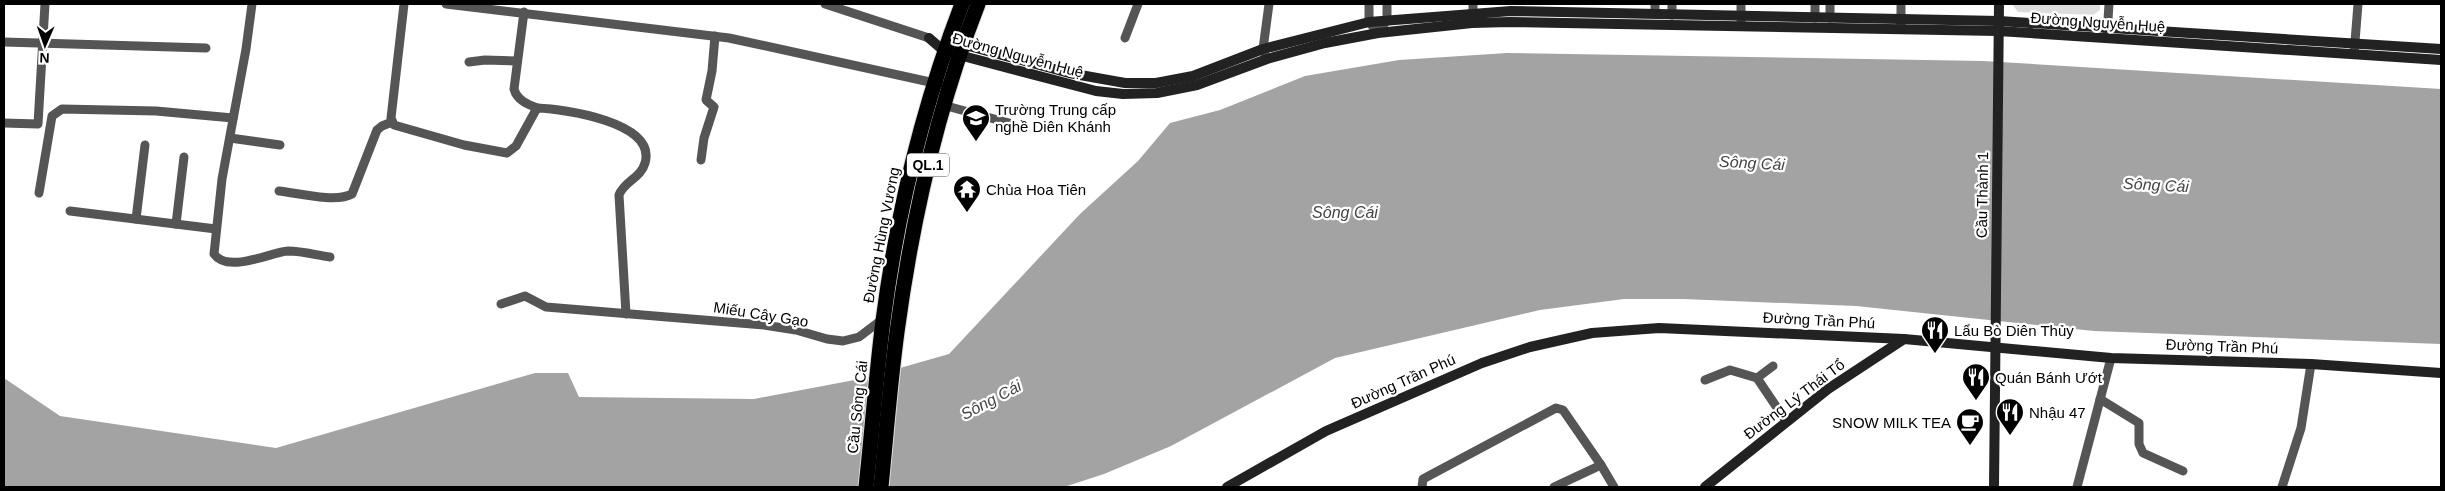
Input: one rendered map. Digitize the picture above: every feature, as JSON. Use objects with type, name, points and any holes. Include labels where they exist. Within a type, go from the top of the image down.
[{"type":"highway","name":"Đường Hùng Vương","points":[[888,327],[915,224],[943,104],[949,87],[953,47],[962,4]]},
{"type":"highway","name":"Đường Hùng Vương","points":[[888,327],[908,184],[933,82],[978,4]]},
{"type":"highway","name":"Cầu Sông Cái","points":[[866,487],[888,327]]},
{"type":"highway","name":"QL.1","points":[[881,487],[888,327]]},
{"type":"main road","name":"Cầu Thành 1","points":[[1994,487],[1999,4]]},
{"type":"main road","name":"Đường Nguyễn Huệ","points":[[929,38],[1096,91],[1124,94],[1166,92],[1197,85],[1265,54],[1369,22],[1473,8],[1741,21],[1999,26],[2355,49],[2441,60]]},
{"type":"main road","name":"Đường Nguyễn Huệ","points":[[1265,54],[1378,33],[1578,13],[1655,9],[1672,15],[1741,21],[1830,18],[1901,24]]},
{"type":"main road","name":"Đường Nguyễn Huệ","points":[[2355,49],[2441,49]]},
{"type":"main road","name":"Đường Trần Phú","points":[[1227,487],[1326,431],[1477,365],[1530,347],[1592,333],[1659,328],[1904,339],[2111,358],[2311,364],[2441,373]]},
{"type":"main road","name":"Đường Lý Thái Tổ","points":[[1705,487],[1828,389],[1904,339]]},
{"type":"street","points":[[4,123],[38,124],[45,4]]},
{"type":"street","points":[[252,4],[222,179],[214,254],[222,260],[248,262],[286,251],[330,257]]},
{"type":"street","points":[[392,122],[404,4]]},
{"type":"street","points":[[446,4],[715,36],[798,52],[949,87]]},
{"type":"street","points":[[825,4],[929,38]]},
{"type":"street","points":[[1125,38],[1138,4]]},
{"type":"street","points":[[1265,54],[1269,4]]},
{"type":"street","points":[[1369,4],[1369,22],[1378,33],[1387,20],[1387,4]]},
{"type":"street","points":[[1672,4],[1672,15]]},
{"type":"street","points":[[1741,4],[1741,21]]},
{"type":"street","points":[[1815,4],[1815,18]]},
{"type":"street","points":[[1830,4],[1830,18]]},
{"type":"street","points":[[1901,4],[1901,24]]},
{"type":"street","points":[[2107,33],[2109,4]]},
{"type":"street","points":[[2355,49],[2358,4]]},
{"type":"street","points":[[524,12],[515,92],[526,103],[537,108],[564,110],[594,117],[631,132],[644,144],[646,158],[643,167],[634,179],[622,188],[619,194],[626,314]]},
{"type":"street","points":[[702,160],[704,138],[714,107],[706,100],[712,70],[715,36]]},
{"type":"street","points":[[4,42],[206,48]]},
{"type":"street","points":[[469,62],[485,60],[517,61]]},
{"type":"street","points":[[943,104],[1009,123]]},
{"type":"street","points":[[392,122],[394,125],[464,145],[507,153],[513,149],[537,108]]},
{"type":"street","points":[[39,193],[52,116],[62,109],[156,111],[233,118]]},
{"type":"street","points":[[279,190],[332,197],[344,197],[352,194],[377,130],[384,124],[392,122]]},
{"type":"street","points":[[230,138],[280,145]]},
{"type":"street","points":[[136,219],[145,145]]},
{"type":"street","points":[[176,224],[184,157]]},
{"type":"street","points":[[70,211],[216,229]]},
{"type":"street","name":"Miếu Cây Gạo","points":[[500,304],[525,296],[546,307],[764,325],[796,330],[827,340],[843,341],[888,327]]},
{"type":"street","points":[[2077,487],[2111,358]]},
{"type":"street","points":[[2282,487],[2300,434],[2311,364]]},
{"type":"street","points":[[1757,378],[1772,366]]},
{"type":"street","points":[[1705,380],[1730,370],[1757,378],[1786,421]]},
{"type":"street","points":[[2100,399],[2139,423],[2139,444],[2143,453],[2183,471]]},
{"type":"street","points":[[1422,487],[1423,479],[1556,408],[1563,410],[1614,487]]},
{"type":"street","points":[[1554,487],[1600,464]]},
{"type":"shaded area","points":[[2012,4],[2100,4],[2100,10],[2093,15],[2018,12]]},
{"type":"water","name":"Sông Cái","points":[[1507,53],[1983,61],[2441,89],[2441,344],[2094,331],[1856,306],[1683,299],[1624,299],[1540,310],[1335,358],[1171,446],[1104,474],[1064,487],[4,487],[4,378],[60,416],[276,448],[535,373],[568,373],[579,397],[754,399],[865,378],[949,354],[1080,214],[1138,161],[1170,123],[1220,110],[1305,76],[1399,60]]},
{"type":"place","name":"Trường Trung cấp nghề Diên Khánh","points":[[976,142]]},
{"type":"place","name":"Chùa Hoa Tiên","points":[[967,213]]},
{"type":"place","name":"Lẩu Bò Diên Thủy","points":[[1935,354]]},
{"type":"place","name":"Quán Bánh Ướt","points":[[1976,401]]},
{"type":"place","name":"Nhậu 47","points":[[2010,436]]},
{"type":"place","name":"SNOW MILK TEA","points":[[1970,446]]}]
